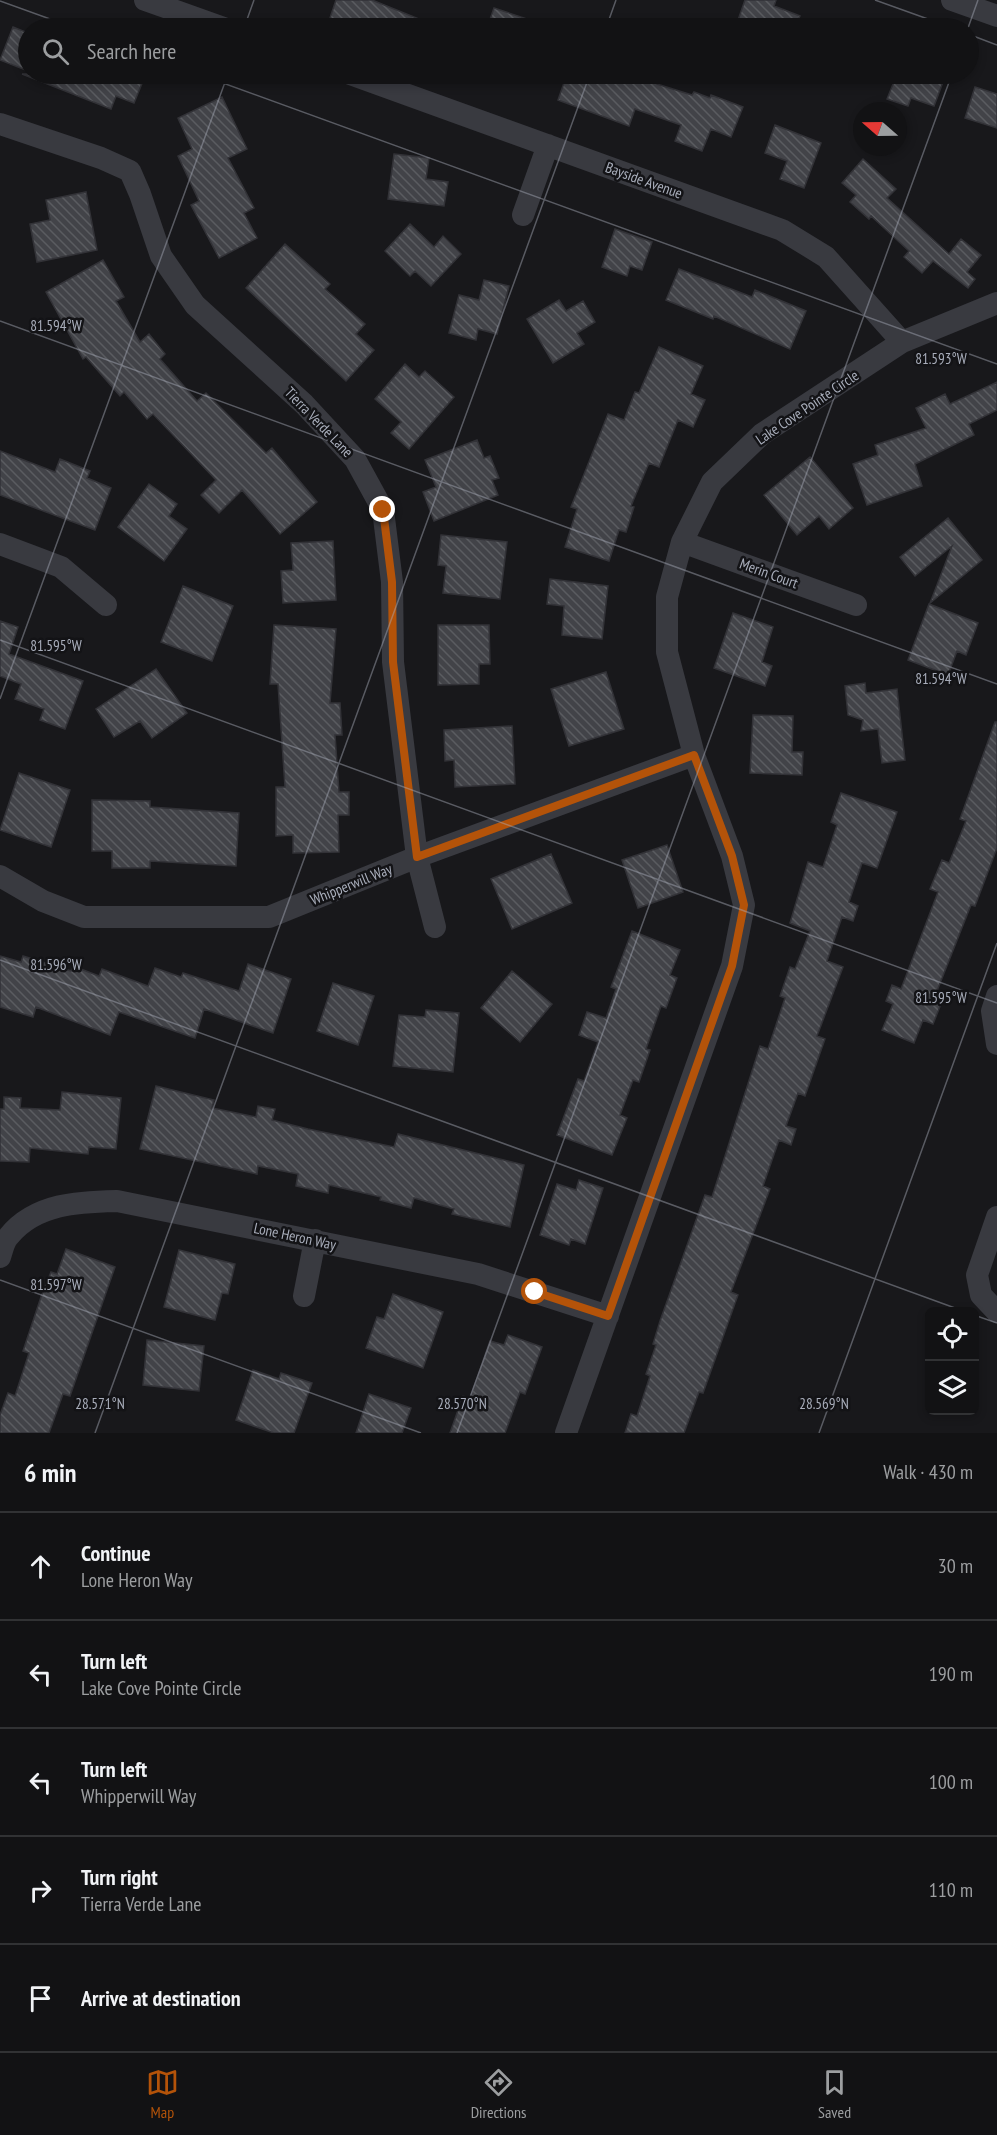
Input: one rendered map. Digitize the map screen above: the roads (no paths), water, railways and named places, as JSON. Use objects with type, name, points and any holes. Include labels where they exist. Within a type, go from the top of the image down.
[{"type":"street","points":[[145,0],[196,18]]},
{"type":"street","points":[[952,0],[997,16]]},
{"type":"street","name":"Bayside Avenue","points":[[378,84],[782,230],[826,257],[902,342]]},
{"type":"street","name":"Tierra Verde Lane","points":[[0,124],[101,158],[130,171],[161,256],[195,305],[304,404],[355,459],[383,510],[392,582],[393,662],[417,857],[435,927]]},
{"type":"street","points":[[523,215],[548,145]]},
{"type":"street","name":"Lake Cove Pointe Circle","points":[[566,1433],[732,966],[744,905],[732,856],[694,755],[667,652],[667,597],[682,542],[712,482],[762,434],[902,342],[997,303]]},
{"type":"street","name":"Merin Court","points":[[682,542],[856,605]]},
{"type":"street","points":[[0,544],[61,567],[106,605]]},
{"type":"street","name":"Whipperwill Way","points":[[0,876],[43,901],[84,917],[269,916],[417,857],[694,755]]},
{"type":"street","points":[[997,996],[992,1011],[997,1044]]},
{"type":"street","name":"Lone Heron Way","points":[[0,1257],[7,1237],[29,1218],[68,1202],[117,1201],[478,1274],[608,1316]]},
{"type":"street","points":[[997,1217],[977,1275],[981,1295],[997,1312]]},
{"type":"street","points":[[304,1296],[315,1240]]}]
